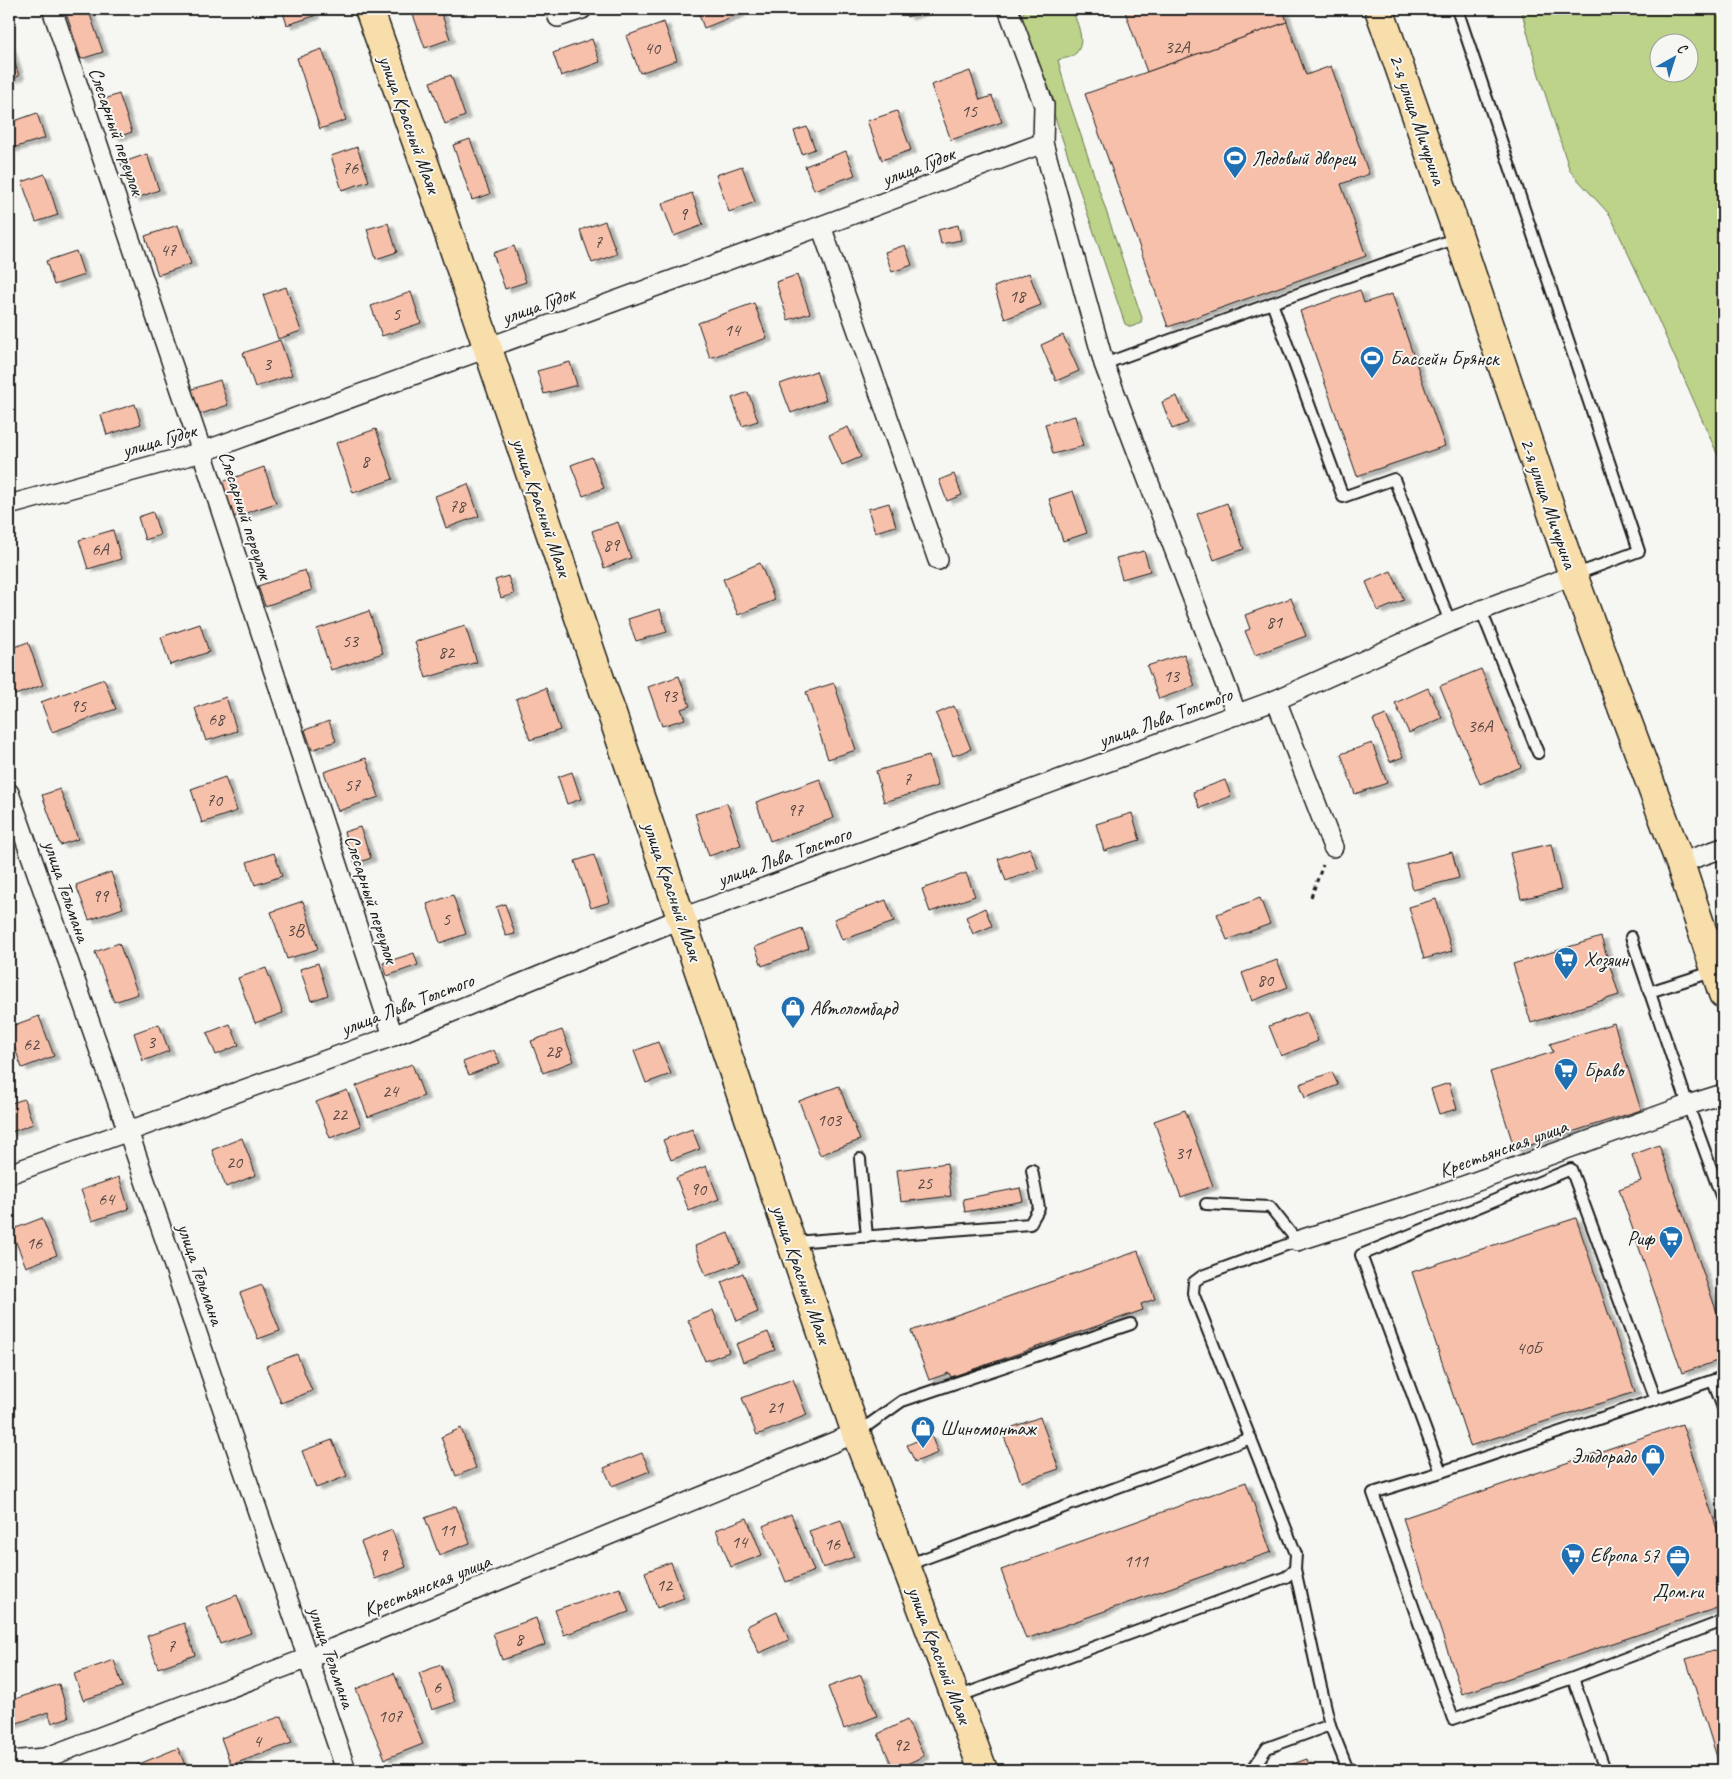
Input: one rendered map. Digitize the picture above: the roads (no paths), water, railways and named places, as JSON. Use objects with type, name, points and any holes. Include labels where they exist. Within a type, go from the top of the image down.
[{"type":"main road","name":"улица Красный Маяк","points":[[369,9],[433,187],[856,1433],[983,1770]]},
{"type":"main road","name":"2-я улица Мичурина","points":[[1379,9],[1573,575],[1680,863],[1719,983]]},
{"type":"street","name":"Слесарный переулок","points":[[52,9],[202,452],[394,1036]]},
{"type":"street","points":[[556,9],[558,17],[582,9]]},
{"type":"street","points":[[1008,9],[1044,105],[1042,143],[1104,364],[1237,715]]},
{"type":"street","name":"улица Гудок","points":[[9,505],[202,452],[821,226],[1042,143]]},
{"type":"street","points":[[821,226],[938,560]]},
{"type":"street","name":"улица Льва Толстого","points":[[9,1174],[394,1036],[682,918],[1237,715],[1276,700],[1450,622],[1573,575]]},
{"type":"street","points":[[1276,700],[1333,847]]},
{"type":"street","name":"улица Тельмана","points":[[9,793],[128,1131],[346,1770]]},
{"type":"street","points":[[1680,863],[1723,848]]},
{"type":"street","name":"Крестьянская улица","points":[[1297,1242],[1422,1201],[1723,1094]]},
{"type":"street","name":"Крестьянская улица","points":[[9,1761],[47,1764],[856,1433]]},
{"type":"lane","points":[[1457,9],[1639,551],[1573,575]]},
{"type":"lane","points":[[1104,364],[1459,238]]},
{"type":"lane","points":[[1272,303],[1343,497],[1394,479],[1450,622]]},
{"type":"lane","points":[[1482,610],[1538,753]]},
{"type":"lane","points":[[1630,937],[1723,1201]]},
{"type":"lane","points":[[1649,992],[1719,983]]},
{"type":"lane","points":[[860,1159],[867,1237]]},
{"type":"lane","points":[[1441,1472],[1360,1255],[1571,1169],[1656,1400]]},
{"type":"lane","points":[[792,1242],[1030,1224],[1039,1208],[1032,1170]]},
{"type":"lane","points":[[1206,1204],[1270,1206],[1297,1242],[1202,1276],[1194,1282],[1193,1293],[1296,1554],[1295,1569],[1330,1725],[1348,1770]]},
{"type":"lane","points":[[856,1433],[902,1401],[1131,1324]]},
{"type":"lane","points":[[1723,1408],[1718,1379],[1373,1493],[1453,1719],[1573,1678],[1723,1621]]},
{"type":"lane","points":[[906,1565],[1251,1438]]},
{"type":"lane","points":[[956,1698],[1286,1577],[1295,1569]]},
{"type":"lane","points":[[1573,1678],[1604,1770]]},
{"type":"lane","points":[[1252,1770],[1267,1748],[1330,1725]]},
{"type":"place","name":"Ледовый дворец","points":[[1235,179]]},
{"type":"place","name":"Бассейн Брянск","points":[[1372,379]]},
{"type":"place","name":"Хозяин","points":[[1566,980]]},
{"type":"place","name":"Автоломбард","points":[[793,1029]]},
{"type":"place","name":"Браво","points":[[1566,1091]]},
{"type":"place","name":"Риф","points":[[1671,1259]]},
{"type":"place","name":"Шиномонтаж","points":[[923,1449]]},
{"type":"place","name":"Эльдорадо","points":[[1653,1477]]},
{"type":"place","name":"Европа 57","points":[[1573,1576]]},
{"type":"place","name":"Дом.ru","points":[[1678,1578]]}]
